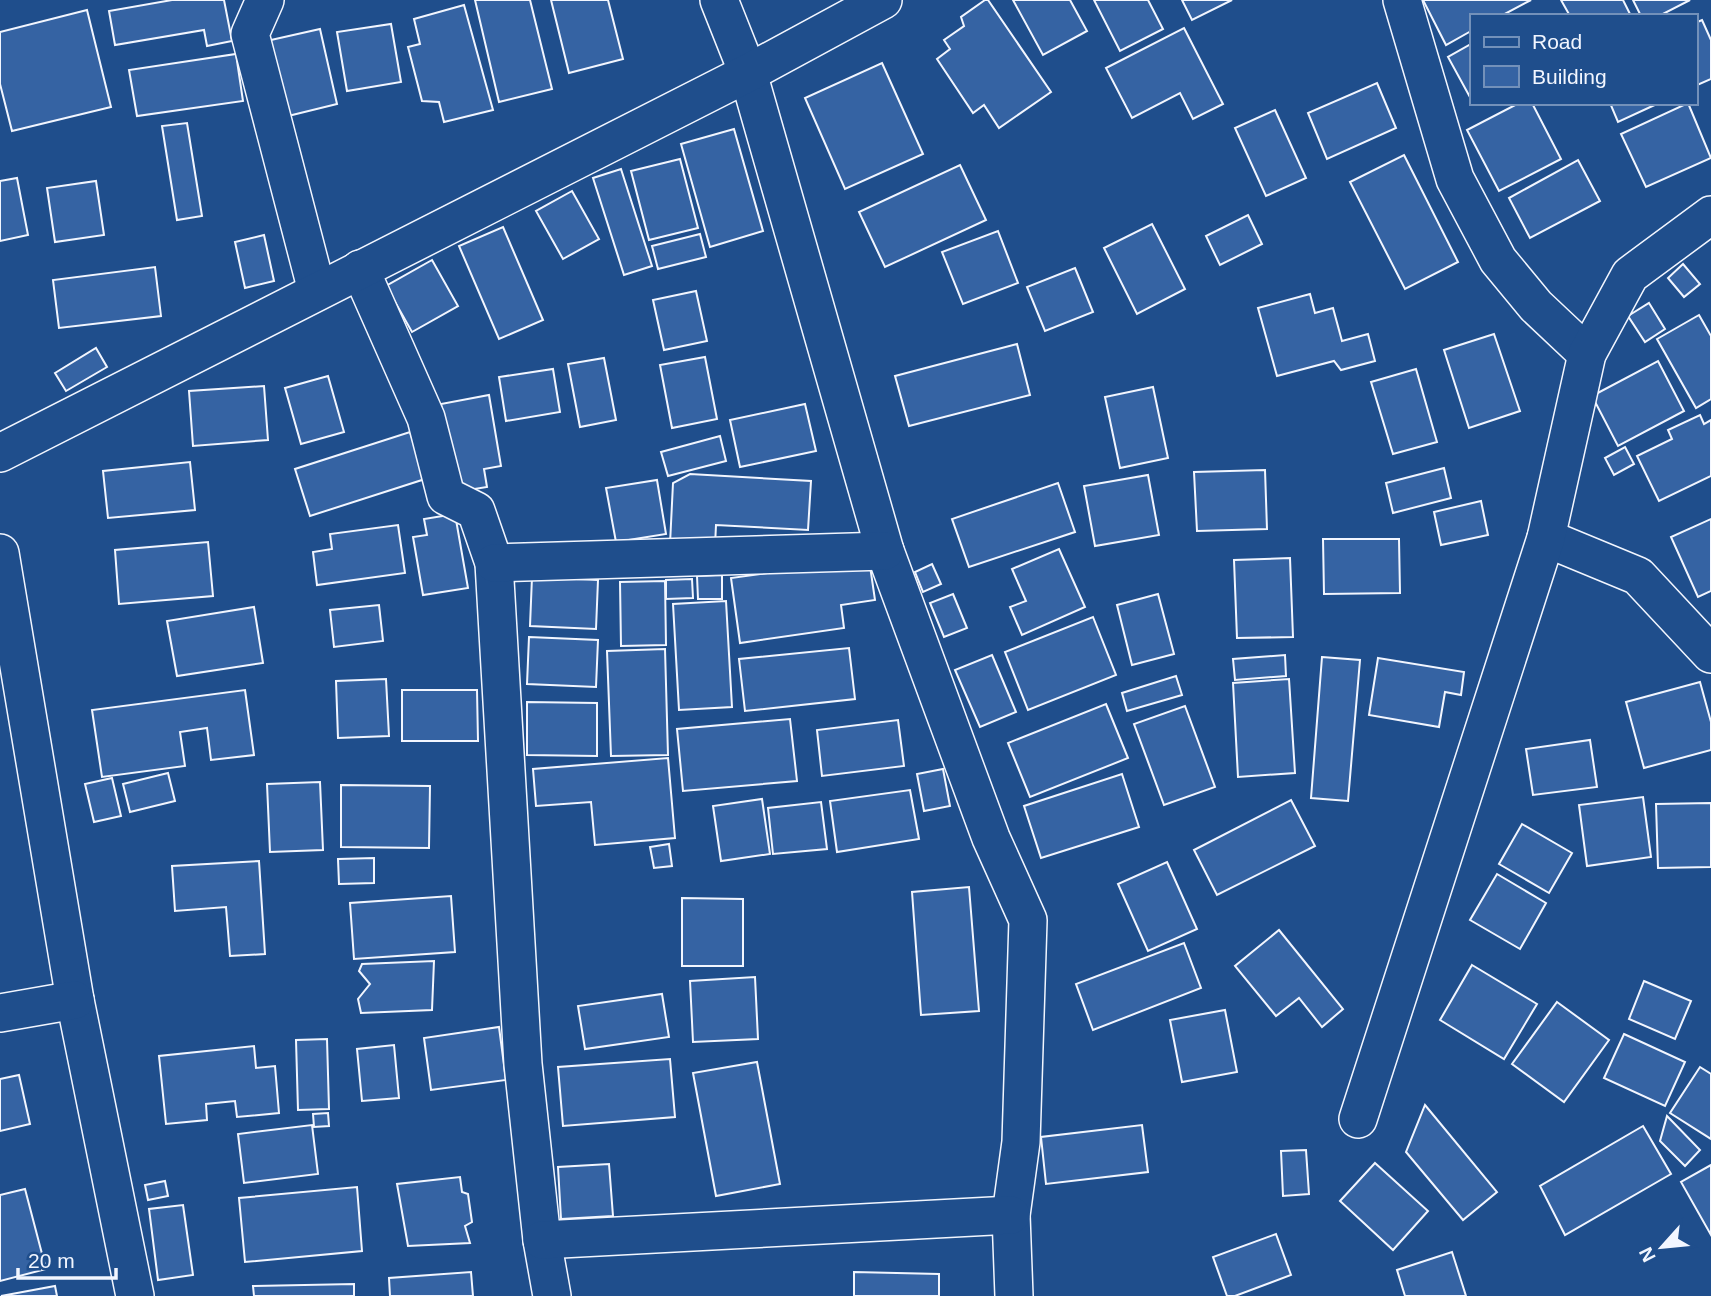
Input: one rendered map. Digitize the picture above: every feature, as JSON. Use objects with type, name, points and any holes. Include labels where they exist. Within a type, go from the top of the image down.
[{"type":"street","points":[[265,0],[250,34],[317,291]]},
{"type":"street","points":[[719,0],[748,73],[886,551],[991,838],[1028,920],[1021,1142],[1011,1215],[1014,1296]]},
{"type":"street","points":[[0,453],[748,73],[883,0]]},
{"type":"street","points":[[1402,0],[1455,179],[1497,260],[1536,306],[1587,354]]},
{"type":"street","points":[[1358,1119],[1546,538],[1587,354],[1630,275],[1711,215]]},
{"type":"street","points":[[360,269],[425,418],[446,496],[476,510],[495,563],[523,1064],[542,1240],[552,1296]]},
{"type":"street","points":[[1546,538],[1638,576],[1711,654]]},
{"type":"street","points":[[495,563],[886,551]]},
{"type":"street","points":[[0,553],[75,1000],[135,1296]]},
{"type":"street","points":[[0,1013],[75,1000]]},
{"type":"street","points":[[542,1240],[1011,1215]]},
{"type":"building","points":[[172,0],[224,0],[232,41],[207,46],[204,30],[115,45],[109,11]]},
{"type":"building","points":[[475,0],[530,0],[552,89],[499,102]]},
{"type":"building","points":[[551,0],[608,0],[623,59],[569,73]]},
{"type":"building","points":[[988,0],[1051,92],[999,128],[984,105],[973,113],[937,59],[950,49],[944,40],[964,26],[961,17]]},
{"type":"building","points":[[1013,0],[1070,0],[1087,31],[1043,55]]},
{"type":"building","points":[[1094,0],[1148,0],[1163,29],[1120,51]]},
{"type":"building","points":[[1182,0],[1232,0],[1192,20]]},
{"type":"building","points":[[1423,0],[1531,0],[1505,14],[1470,14],[1470,32],[1446,45]]},
{"type":"building","points":[[1561,0],[1623,0],[1630,14],[1569,14]]},
{"type":"building","points":[[1633,0],[1690,0],[1663,14],[1640,14]]},
{"type":"building","points":[[464,5],[493,110],[444,122],[439,102],[422,101],[408,47],[420,44],[414,19]]},
{"type":"building","points":[[87,10],[111,107],[12,131],[0,84],[0,32]]},
{"type":"building","points":[[1702,20],[1711,40],[1711,79],[1697,85],[1697,22]]},
{"type":"building","points":[[391,24],[401,82],[347,91],[337,32]]},
{"type":"building","points":[[1184,28],[1223,104],[1193,119],[1180,93],[1132,118],[1106,68]]},
{"type":"building","points":[[320,29],[337,104],[280,118],[262,42]]},
{"type":"building","points":[[1470,45],[1470,97],[1448,57]]},
{"type":"building","points":[[236,54],[243,101],[137,116],[129,70]]},
{"type":"building","points":[[882,63],[923,154],[845,189],[805,98]]},
{"type":"building","points":[[1377,83],[1396,128],[1327,159],[1308,113]]},
{"type":"building","points":[[1515,105],[1533,105],[1561,159],[1499,191],[1467,130]]},
{"type":"building","points":[[1611,105],[1655,105],[1618,122]]},
{"type":"building","points":[[1689,105],[1711,158],[1646,187],[1621,134]]},
{"type":"building","points":[[1275,110],[1306,178],[1266,196],[1235,128]]},
{"type":"building","points":[[187,123],[202,216],[177,220],[162,126]]},
{"type":"building","points":[[734,129],[763,231],[710,247],[681,144]]},
{"type":"building","points":[[1404,155],[1458,262],[1405,289],[1350,182]]},
{"type":"building","points":[[680,159],[698,228],[649,240],[631,171]]},
{"type":"building","points":[[1578,160],[1600,201],[1530,238],[1509,198]]},
{"type":"building","points":[[960,165],[986,220],[885,267],[859,212]]},
{"type":"building","points":[[621,169],[652,266],[624,275],[593,178]]},
{"type":"building","points":[[17,178],[28,235],[0,241],[0,181]]},
{"type":"building","points":[[96,181],[104,235],[55,242],[47,188]]},
{"type":"building","points":[[572,191],[599,239],[563,259],[536,211]]},
{"type":"building","points":[[1248,215],[1262,244],[1220,265],[1206,236]]},
{"type":"building","points":[[1152,224],[1185,289],[1137,314],[1104,248]]},
{"type":"building","points":[[503,227],[543,320],[499,339],[459,246]]},
{"type":"building","points":[[998,231],[1018,283],[963,304],[942,252]]},
{"type":"building","points":[[700,234],[706,257],[658,269],[652,246]]},
{"type":"building","points":[[264,235],[274,281],[245,288],[235,242]]},
{"type":"building","points":[[432,260],[458,306],[412,332],[386,286]]},
{"type":"building","points":[[1683,264],[1700,284],[1684,297],[1668,278]]},
{"type":"building","points":[[155,267],[161,316],[59,328],[53,280]]},
{"type":"building","points":[[1075,268],[1093,312],[1045,331],[1027,287]]},
{"type":"building","points":[[696,291],[707,341],[664,350],[653,300]]},
{"type":"building","points":[[1310,294],[1315,313],[1333,308],[1342,341],[1368,334],[1375,361],[1341,370],[1334,361],[1277,376],[1258,308]]},
{"type":"building","points":[[1649,303],[1665,329],[1645,342],[1628,316]]},
{"type":"building","points":[[1699,315],[1711,336],[1711,399],[1696,408],[1657,339]]},
{"type":"building","points":[[1494,334],[1520,411],[1469,428],[1444,350]]},
{"type":"building","points":[[1017,344],[1030,395],[909,426],[895,376]]},
{"type":"building","points":[[96,348],[107,367],[66,391],[55,373]]},
{"type":"building","points":[[705,357],[717,419],[672,428],[660,365]]},
{"type":"building","points":[[604,358],[616,420],[580,427],[568,364]]},
{"type":"building","points":[[1658,361],[1684,411],[1618,446],[1592,396]]},
{"type":"building","points":[[553,369],[560,412],[506,421],[499,377]]},
{"type":"building","points":[[1416,369],[1437,442],[1393,454],[1371,382]]},
{"type":"building","points":[[328,376],[344,432],[301,444],[285,388]]},
{"type":"building","points":[[264,386],[268,440],[193,446],[189,391]]},
{"type":"building","points":[[1153,387],[1168,458],[1120,468],[1105,397]]},
{"type":"building","points":[[489,395],[501,466],[484,469],[487,487],[456,492],[441,404]]},
{"type":"building","points":[[805,404],[816,451],[740,467],[730,420]]},
{"type":"building","points":[[1700,415],[1704,424],[1711,420],[1711,476],[1659,501],[1637,456],[1672,439],[1668,430]]},
{"type":"building","points":[[410,432],[425,479],[310,516],[295,469]]},
{"type":"building","points":[[720,436],[726,461],[668,476],[661,452]]},
{"type":"building","points":[[1625,447],[1634,464],[1614,475],[1605,458]]},
{"type":"building","points":[[190,462],[195,510],[108,518],[103,471]]},
{"type":"building","points":[[1444,468],[1451,498],[1393,513],[1386,483]]},
{"type":"building","points":[[1265,470],[1267,529],[1197,531],[1194,472]]},
{"type":"building","points":[[690,474],[811,481],[808,530],[716,525],[715,546],[670,544],[673,483]]},
{"type":"building","points":[[1148,475],[1159,535],[1095,546],[1084,486]]},
{"type":"building","points":[[657,480],[666,534],[616,542],[606,488]]},
{"type":"building","points":[[1058,483],[1075,532],[969,567],[952,519]]},
{"type":"building","points":[[1481,501],[1488,535],[1441,545],[1434,512]]},
{"type":"building","points":[[455,514],[468,588],[423,595],[413,537],[427,535],[424,519]]},
{"type":"building","points":[[1711,519],[1711,591],[1698,597],[1671,537]]},
{"type":"building","points":[[398,525],[405,573],[317,585],[313,552],[332,549],[330,534]]},
{"type":"building","points":[[1323,539],[1399,539],[1400,593],[1324,594]]},
{"type":"building","points":[[208,542],[213,596],[119,604],[115,550]]},
{"type":"building","points":[[1059,549],[1085,607],[1022,635],[1010,607],[1026,601],[1012,569]]},
{"type":"building","points":[[1290,558],[1293,637],[1237,638],[1234,560]]},
{"type":"building","points":[[869,559],[875,600],[841,605],[844,628],[740,643],[731,578]]},
{"type":"building","points":[[932,564],[941,584],[923,592],[915,572]]},
{"type":"building","points":[[722,575],[722,599],[698,599],[697,576]]},
{"type":"building","points":[[532,577],[598,580],[596,629],[530,626]]},
{"type":"building","points":[[692,579],[693,598],[666,599],[666,580]]},
{"type":"building","points":[[665,581],[666,645],[621,646],[620,582]]},
{"type":"building","points":[[953,594],[967,628],[944,637],[930,603]]},
{"type":"building","points":[[1158,594],[1174,654],[1132,665],[1117,605]]},
{"type":"building","points":[[726,601],[732,707],[679,710],[673,604]]},
{"type":"building","points":[[379,605],[383,641],[334,647],[330,610]]},
{"type":"building","points":[[254,607],[263,663],[177,676],[167,621]]},
{"type":"building","points":[[1093,617],[1116,675],[1028,710],[1005,652]]},
{"type":"building","points":[[529,637],[598,640],[596,687],[527,684]]},
{"type":"building","points":[[849,648],[855,699],[745,711],[739,659]]},
{"type":"building","points":[[665,649],[668,755],[611,756],[607,651]]},
{"type":"building","points":[[992,655],[1016,712],[980,727],[955,670]]},
{"type":"building","points":[[1285,655],[1286,676],[1235,680],[1233,659]]},
{"type":"building","points":[[1322,657],[1360,660],[1348,801],[1311,798]]},
{"type":"building","points":[[1378,658],[1464,672],[1461,695],[1445,692],[1439,727],[1369,715]]},
{"type":"building","points":[[1176,676],[1182,695],[1127,711],[1122,693]]},
{"type":"building","points":[[386,679],[389,736],[338,738],[336,681]]},
{"type":"building","points":[[1289,679],[1295,773],[1238,777],[1233,683]]},
{"type":"building","points":[[1700,682],[1711,722],[1711,750],[1644,768],[1626,702]]},
{"type":"building","points":[[245,690],[254,755],[211,760],[207,728],[180,732],[185,766],[102,777],[92,710]]},
{"type":"building","points":[[402,690],[477,690],[478,741],[402,741]]},
{"type":"building","points":[[527,702],[597,703],[597,756],[527,755]]},
{"type":"building","points":[[1106,704],[1128,758],[1030,797],[1008,743]]},
{"type":"building","points":[[1185,706],[1215,787],[1164,805],[1134,724]]},
{"type":"building","points":[[790,719],[797,781],[683,791],[677,729]]},
{"type":"building","points":[[898,720],[904,766],[822,776],[817,730]]},
{"type":"building","points":[[1590,740],[1597,787],[1533,795],[1526,749]]},
{"type":"building","points":[[668,758],[675,838],[595,845],[591,802],[536,806],[533,769]]},
{"type":"building","points":[[943,769],[950,806],[924,811],[917,774]]},
{"type":"building","points":[[168,773],[175,801],[130,812],[123,784]]},
{"type":"building","points":[[1122,774],[1139,827],[1041,858],[1024,806]]},
{"type":"building","points":[[112,778],[121,816],[94,822],[85,784]]},
{"type":"building","points":[[320,782],[323,850],[270,852],[267,784]]},
{"type":"building","points":[[341,785],[430,786],[429,848],[341,847]]},
{"type":"building","points":[[910,790],[919,839],[837,852],[830,801]]},
{"type":"building","points":[[1643,797],[1651,857],[1587,866],[1579,805]]},
{"type":"building","points":[[762,799],[770,854],[721,861],[713,806]]},
{"type":"building","points":[[1291,800],[1315,846],[1217,895],[1194,850]]},
{"type":"building","points":[[821,802],[827,849],[773,854],[768,808]]},
{"type":"building","points":[[1711,803],[1711,867],[1658,868],[1656,804]]},
{"type":"building","points":[[1522,824],[1572,853],[1549,893],[1499,864]]},
{"type":"building","points":[[669,844],[672,866],[654,868],[650,847]]},
{"type":"building","points":[[374,858],[374,883],[339,884],[338,859]]},
{"type":"building","points":[[259,861],[265,954],[230,956],[226,907],[175,911],[172,866]]},
{"type":"building","points":[[1167,862],[1197,929],[1148,951],[1118,884]]},
{"type":"building","points":[[1497,874],[1546,903],[1520,949],[1470,920]]},
{"type":"building","points":[[969,887],[979,1011],[921,1015],[912,892]]},
{"type":"building","points":[[451,896],[455,952],[354,959],[350,903]]},
{"type":"building","points":[[682,898],[743,899],[743,966],[682,966]]},
{"type":"building","points":[[1279,930],[1343,1009],[1322,1027],[1299,998],[1276,1016],[1235,966]]},
{"type":"building","points":[[1184,943],[1201,988],[1093,1030],[1076,984]]},
{"type":"building","points":[[434,961],[432,1010],[361,1013],[358,999],[370,984],[359,971],[362,964]]},
{"type":"building","points":[[1472,965],[1537,1004],[1504,1059],[1440,1020]]},
{"type":"building","points":[[755,977],[758,1039],[693,1042],[690,981]]},
{"type":"building","points":[[1644,981],[1691,1001],[1675,1039],[1629,1019]]},
{"type":"building","points":[[662,994],[669,1037],[585,1049],[578,1006]]},
{"type":"building","points":[[1557,1002],[1609,1040],[1564,1102],[1512,1064]]},
{"type":"building","points":[[1225,1010],[1237,1072],[1182,1082],[1170,1020]]},
{"type":"building","points":[[499,1027],[506,1080],[431,1090],[424,1038]]},
{"type":"building","points":[[1624,1034],[1685,1062],[1665,1106],[1604,1078]]},
{"type":"building","points":[[327,1039],[329,1109],[298,1110],[296,1040]]},
{"type":"building","points":[[394,1045],[399,1098],[362,1101],[357,1049]]},
{"type":"building","points":[[254,1046],[256,1068],[275,1066],[279,1113],[237,1117],[235,1101],[206,1104],[207,1120],[166,1124],[159,1056]]},
{"type":"building","points":[[670,1059],[675,1117],[563,1126],[558,1067]]},
{"type":"building","points":[[757,1062],[780,1184],[716,1196],[693,1073]]},
{"type":"building","points":[[1700,1067],[1711,1074],[1711,1139],[1670,1113]]},
{"type":"building","points":[[19,1075],[30,1124],[0,1131],[0,1079]]},
{"type":"building","points":[[1425,1105],[1497,1192],[1463,1220],[1406,1152]]},
{"type":"building","points":[[328,1113],[329,1126],[314,1127],[313,1114]]},
{"type":"building","points":[[1667,1116],[1700,1150],[1685,1166],[1660,1141]]},
{"type":"building","points":[[312,1125],[318,1174],[244,1183],[238,1134]]},
{"type":"building","points":[[1142,1125],[1148,1172],[1046,1184],[1041,1137]]},
{"type":"building","points":[[1643,1126],[1671,1174],[1565,1235],[1540,1186]]},
{"type":"building","points":[[1306,1150],[1309,1194],[1283,1196],[1281,1151]]},
{"type":"building","points":[[1375,1163],[1428,1211],[1393,1250],[1340,1201]]},
{"type":"building","points":[[609,1164],[613,1216],[561,1219],[558,1167]]},
{"type":"building","points":[[1711,1165],[1711,1235],[1681,1182]]},
{"type":"building","points":[[460,1177],[462,1192],[468,1194],[472,1222],[465,1226],[470,1243],[408,1246],[397,1184]]},
{"type":"building","points":[[165,1181],[168,1196],[148,1200],[145,1185]]},
{"type":"building","points":[[357,1187],[362,1251],[245,1262],[239,1198]]},
{"type":"building","points":[[25,1189],[46,1269],[0,1281],[0,1195]]},
{"type":"building","points":[[183,1205],[193,1275],[158,1280],[149,1209]]},
{"type":"building","points":[[1276,1234],[1291,1275],[1235,1296],[1227,1296],[1213,1257]]},
{"type":"building","points":[[1452,1252],[1466,1296],[1405,1296],[1397,1270]]},
{"type":"building","points":[[471,1272],[473,1296],[390,1296],[389,1278]]},
{"type":"building","points":[[854,1272],[939,1274],[939,1296],[854,1296]]},
{"type":"building","points":[[354,1284],[354,1296],[254,1296],[253,1286]]},
{"type":"building","points":[[55,1286],[57,1296],[1,1296]]}]
